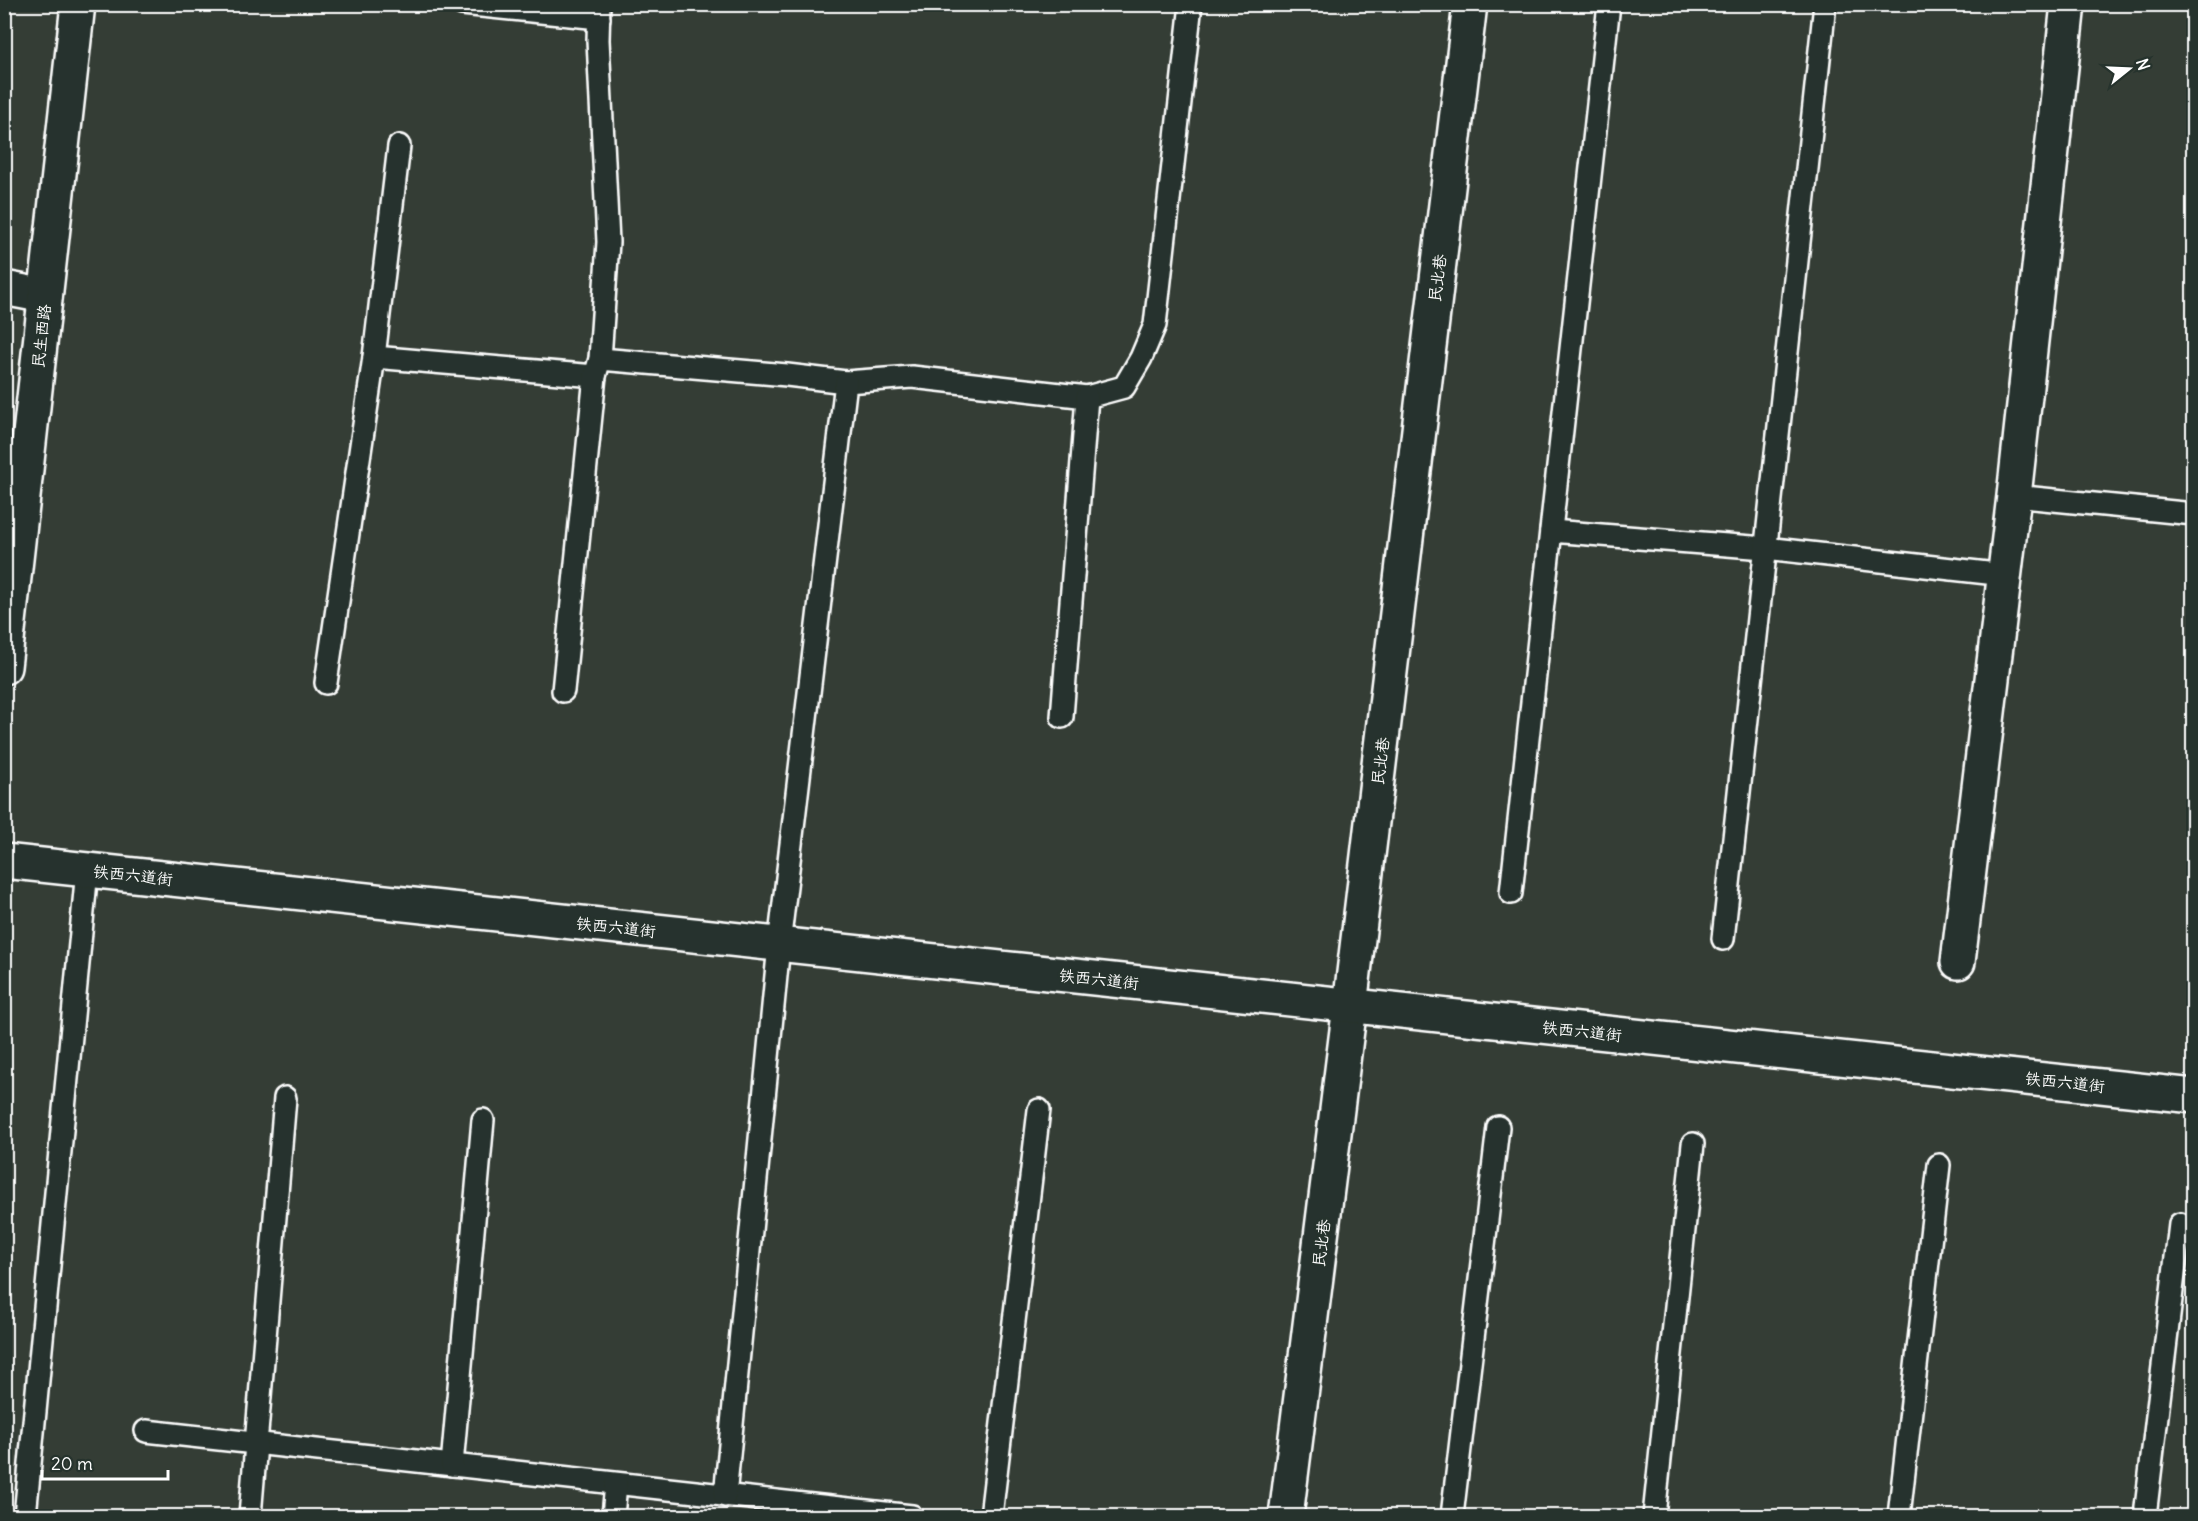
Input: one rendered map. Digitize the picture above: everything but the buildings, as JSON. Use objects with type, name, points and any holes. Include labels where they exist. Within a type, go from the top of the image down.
[{"type":"main road","name":"民生西路","points":[[4,667],[78,4]]},
{"type":"main road","name":"民北巷","points":[[1286,1516],[1350,1006],[1470,4]]},
{"type":"main road","points":[[1958,962],[2005,576],[2068,4]]},
{"type":"main road","points":[[4,288],[45,296]]},
{"type":"main road","name":"铁西六道街","points":[[4,861],[2193,1096]]},
{"type":"lane","points":[[462,4],[599,11],[598,40],[608,242],[598,367],[563,691]]},
{"type":"lane","points":[[374,357],[788,375],[846,382],[912,377],[1087,397],[1124,387],[1141,358],[1155,325],[1191,4]]},
{"type":"lane","points":[[1511,894],[1609,4]]},
{"type":"lane","points":[[1723,939],[1825,4]]},
{"type":"lane","points":[[326,683],[374,357],[399,146]]},
{"type":"lane","points":[[725,1496],[779,945],[846,382]]},
{"type":"lane","points":[[1062,717],[1087,397]]},
{"type":"lane","points":[[2014,496],[2193,514]]},
{"type":"lane","points":[[1551,531],[1766,548],[2005,576]]},
{"type":"lane","points":[[25,1516],[87,870]]},
{"type":"lane","points":[[250,1516],[285,1098]]},
{"type":"lane","points":[[991,1516],[1040,1110]]},
{"type":"lane","points":[[452,1465],[483,1120]]},
{"type":"lane","points":[[1452,1516],[1498,1127]]},
{"type":"lane","points":[[1654,1516],[1693,1144]]},
{"type":"lane","points":[[1899,1516],[1939,1165]]},
{"type":"lane","points":[[2145,1516],[2180,1224]]},
{"type":"lane","points":[[146,1431],[725,1496],[786,1510],[912,1516]]},
{"type":"lane","points":[[614,1516],[616,1484]]}]
